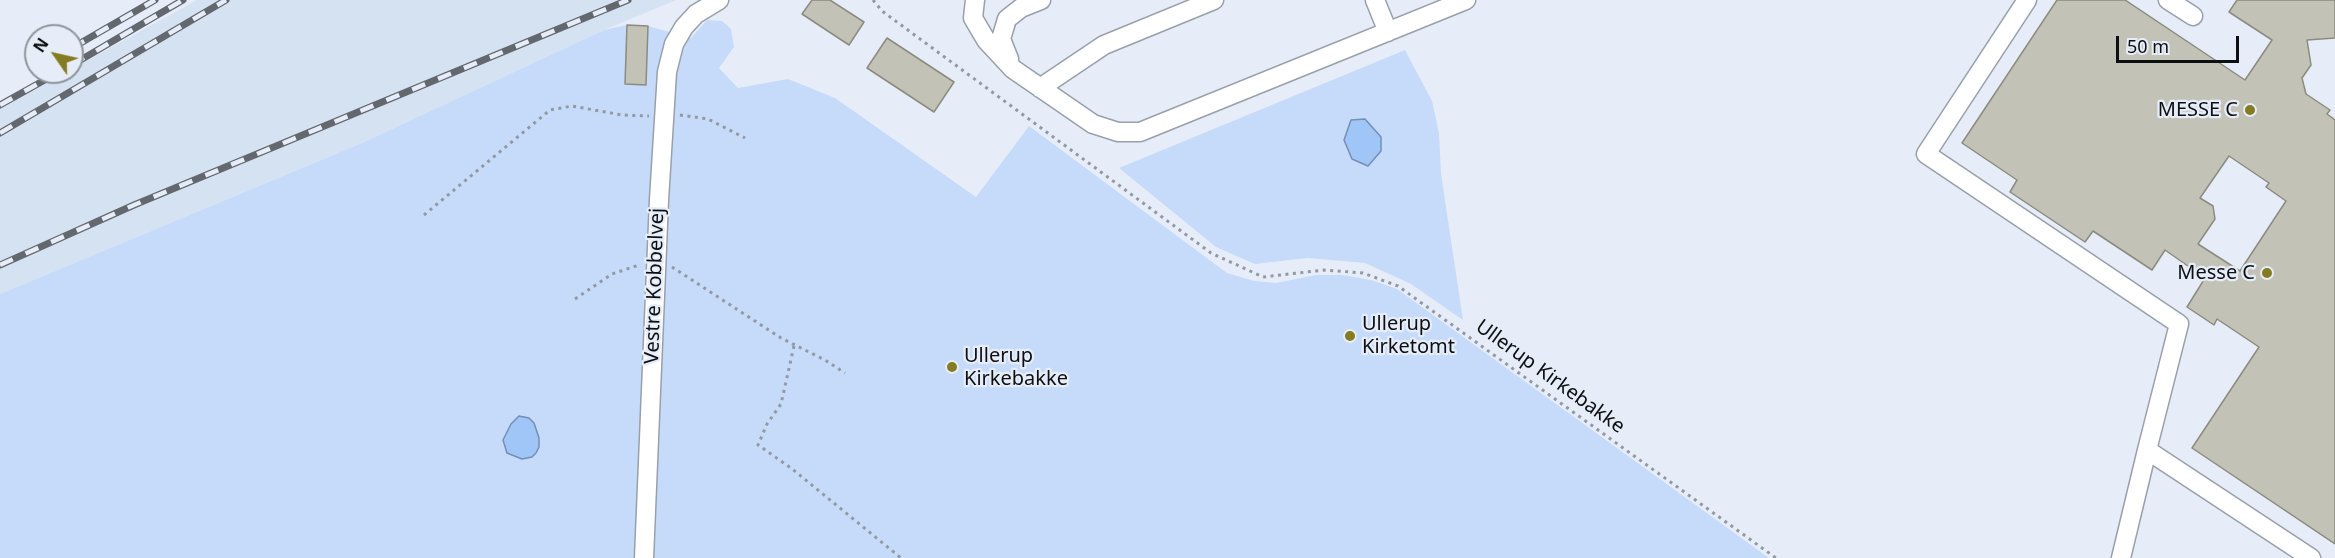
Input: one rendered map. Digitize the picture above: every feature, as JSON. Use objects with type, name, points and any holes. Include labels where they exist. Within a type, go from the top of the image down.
[{"type":"street","name":"Vestre Kobbelvej","points":[[644,558],[663,115],[671,53],[690,20],[719,0]]},
{"type":"street","points":[[975,0],[973,18],[986,40],[1013,69],[1093,124],[1118,132],[1140,132],[1466,0]]},
{"type":"street","points":[[1013,69],[1001,39],[1007,19],[1022,8],[1041,0]]},
{"type":"street","points":[[1040,88],[1104,45],[1214,0]]},
{"type":"street","points":[[1375,0],[1388,32]]},
{"type":"street","points":[[2027,0],[1926,154],[2179,324],[2121,558]]},
{"type":"street","points":[[2168,0],[2193,16]]},
{"type":"street","points":[[2147,450],[2311,558]]},
{"type":"path","name":"Ullerup Kirkebakke","points":[[873,0],[892,18],[1211,253],[1263,277],[1324,270],[1363,273],[1398,286],[1776,558]]},
{"type":"path","points":[[424,215],[545,113],[555,108],[572,106],[622,115],[690,115],[708,119],[745,138]]},
{"type":"path","points":[[575,299],[602,279],[621,269],[638,265],[656,265],[678,270],[705,291],[794,346],[825,360],[845,373]]},
{"type":"path","points":[[794,346],[781,404],[767,424],[758,445],[791,468],[901,558]]},
{"type":"shaded area","points":[[197,0],[676,0],[604,30],[362,143],[0,294],[0,109],[45,84],[84,84],[84,62]]},
{"type":"shaded area","points":[[707,20],[722,21],[731,29],[734,47],[719,68],[738,88],[788,79],[835,98],[976,197],[1029,126],[1227,273],[1254,281],[1276,283],[1316,275],[1343,275],[1371,280],[1397,289],[1769,558],[0,558],[0,294],[362,143],[604,30],[627,25],[648,26],[691,38]]},
{"type":"shaded area","points":[[1405,50],[1432,101],[1439,133],[1441,174],[1463,320],[1411,284],[1365,263],[1308,258],[1255,264],[1216,247],[1119,168]]},
{"type":"water","points":[[1365,119],[1381,137],[1381,151],[1368,166],[1352,159],[1344,140],[1351,120]]},
{"type":"water","points":[[519,416],[529,418],[534,423],[539,438],[536,453],[532,457],[522,459],[507,453],[503,440],[511,424]]},
{"type":"building","points":[[812,0],[830,0],[864,22],[849,45],[802,14]]},
{"type":"building","name":"Messe C","points":[[2057,0],[2125,0],[2245,80],[2272,40],[2229,12],[2237,0],[2335,0],[2335,38],[2307,40],[2311,65],[2302,78],[2306,94],[2330,110],[2327,114],[2335,120],[2335,544],[2192,448],[2259,347],[2217,319],[2214,325],[2187,307],[2205,278],[2165,250],[2152,270],[2093,231],[2085,242],[2010,192],[2017,180],[1962,143]],"holes":[[[2229,156],[2269,183],[2266,187],[2286,201],[2240,271],[2198,244],[2215,219],[2213,206],[2200,198]]]},
{"type":"building","points":[[627,25],[648,26],[646,85],[625,84]]},
{"type":"building","points":[[887,38],[954,82],[934,112],[867,68]]},
{"type":"railway","points":[[84,41],[155,0]]},
{"type":"railway","points":[[84,58],[183,0]]},
{"type":"railway","points":[[0,133],[226,0]]},
{"type":"railway","points":[[0,265],[134,205],[628,0]]},
{"type":"railway","points":[[0,105],[38,84]]},
{"type":"place","name":"MESSE C","points":[[2250,110]]},
{"type":"place","name":"Messe C","points":[[2267,273]]},
{"type":"place","name":"Ullerup Kirketomt","points":[[1350,336]]},
{"type":"place","name":"Ullerup Kirkebakke","points":[[952,367]]}]
